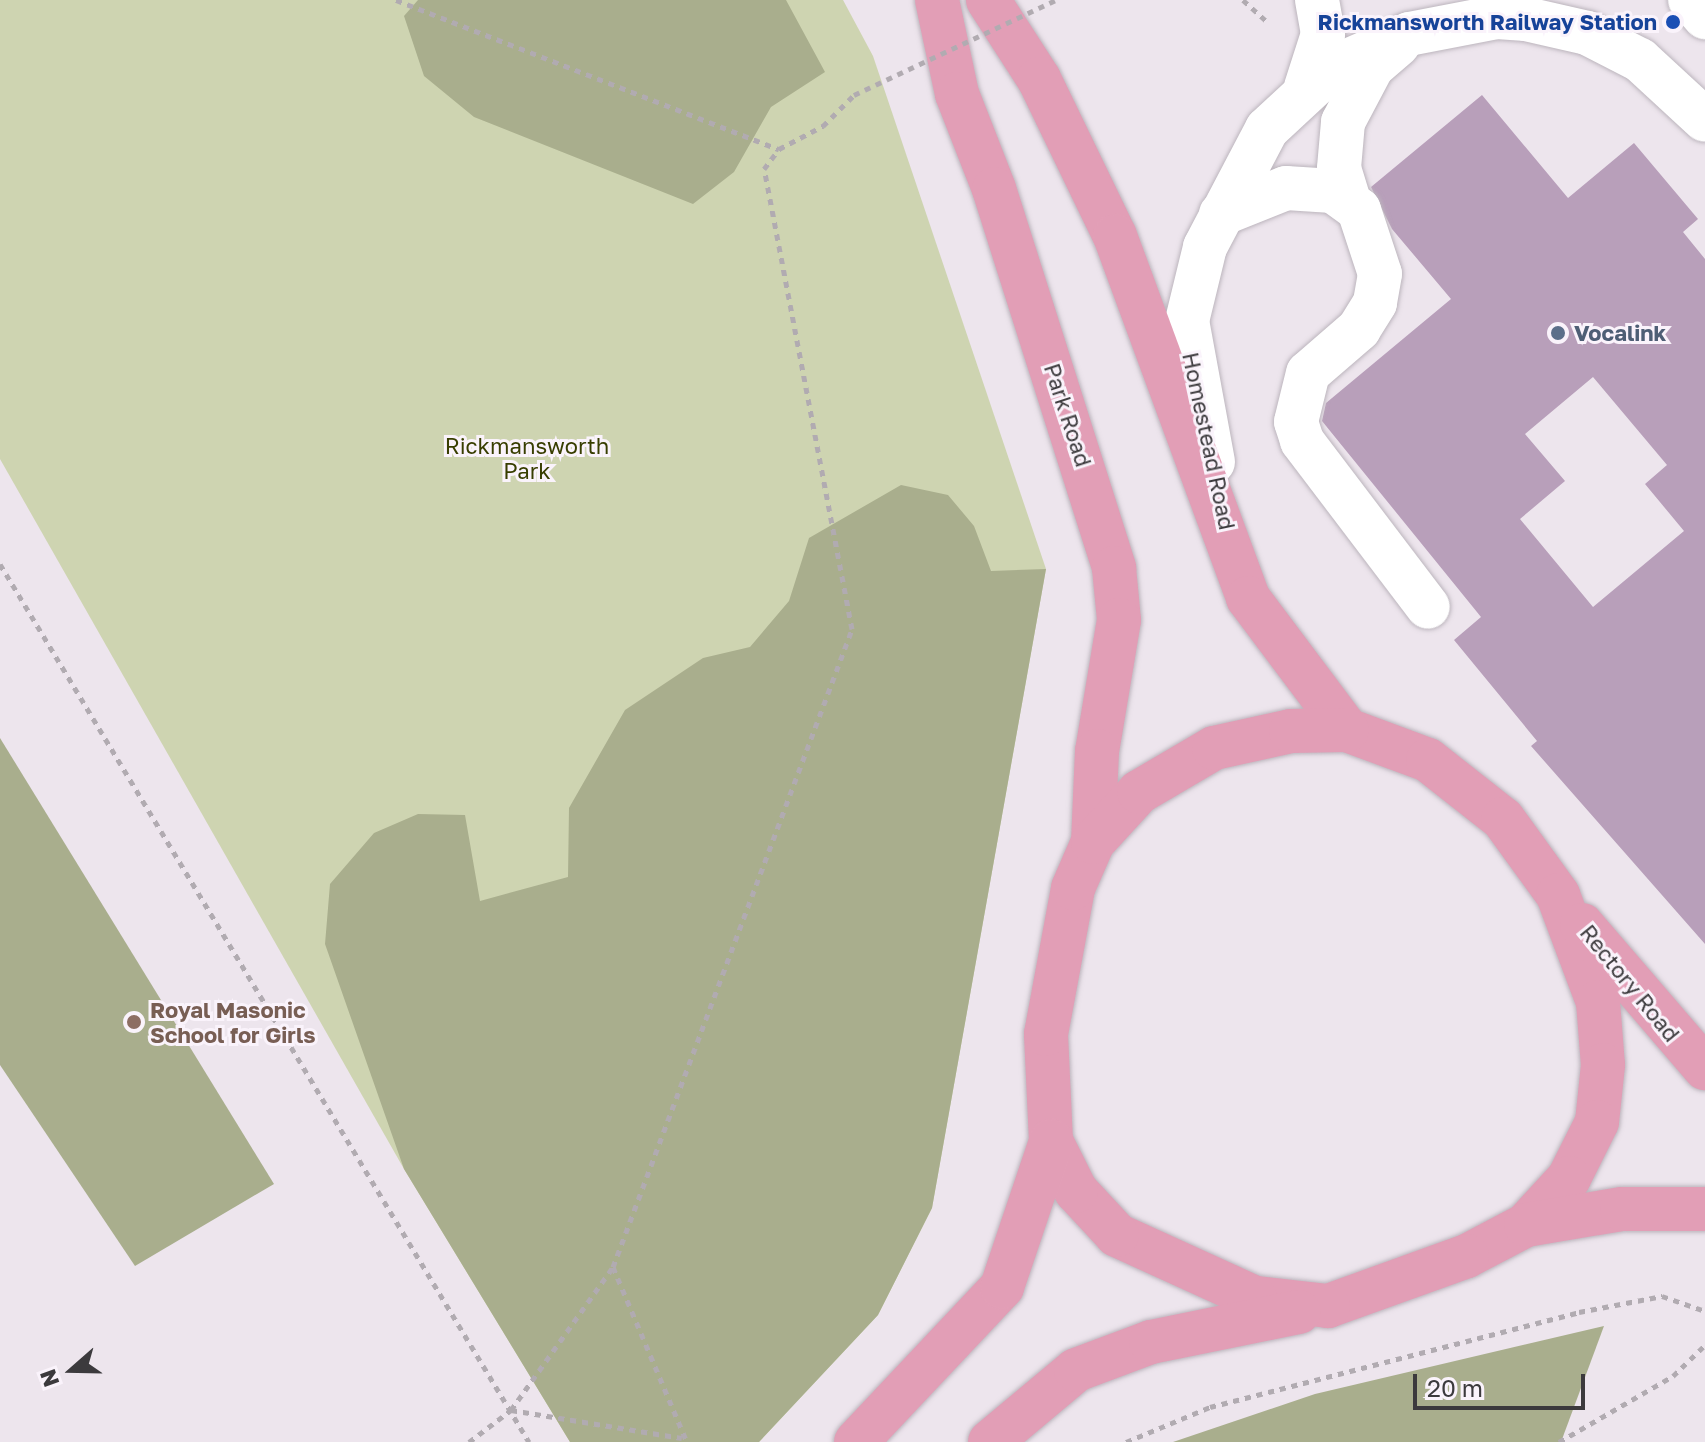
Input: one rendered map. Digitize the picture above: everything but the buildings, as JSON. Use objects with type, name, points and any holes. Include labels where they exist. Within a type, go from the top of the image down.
[{"type":"main road","name":"Park Road","points":[[937,0],[957,94],[994,189],[1114,568],[1119,620],[1097,751],[1093,842]]},
{"type":"main road","points":[[988,0],[1039,79],[1115,236],[1248,598],[1347,730]]},
{"type":"main road","points":[[856,1442],[1002,1287],[1051,1141],[1046,1034],[1058,950],[1093,842],[1139,792],[1214,748],[1291,731],[1347,730],[1428,760],[1491,809],[1558,895],[1598,1002],[1603,1065],[1597,1122],[1569,1178],[1526,1225]]},
{"type":"main road","name":"Rectory Road","points":[[1558,895],[1705,1068]]},
{"type":"main road","points":[[1051,1141],[1076,1191],[1117,1235],[1255,1298],[1328,1306]]},
{"type":"main road","points":[[990,1442],[1076,1370],[1151,1342],[1328,1306],[1467,1256],[1526,1225],[1622,1209],[1705,1209]]},
{"type":"street","points":[[1306,87],[1323,34],[1317,0]]},
{"type":"street","name":"Homestead Road","points":[[1233,554],[1187,321],[1205,247],[1221,214],[1267,129],[1306,87],[1433,14],[1518,0]]},
{"type":"street","points":[[1690,0],[1705,17]]},
{"type":"street","name":"Homestead Road","points":[[1433,14],[1576,16],[1640,60],[1705,120]]},
{"type":"street","points":[[1428,607],[1302,441],[1296,422],[1308,373],[1359,329],[1375,303],[1375,243],[1349,201],[1339,168],[1343,122],[1372,67],[1433,14]]},
{"type":"street","points":[[1221,214],[1286,188],[1333,191],[1349,201]]},
{"type":"path","points":[[396,0],[779,149]]},
{"type":"path","points":[[469,1442],[511,1410],[613,1267],[852,629],[764,169],[779,149],[823,126],[854,95],[1056,0]]},
{"type":"path","points":[[1243,0],[1278,31]]},
{"type":"path","points":[[0,564],[529,1442]]},
{"type":"path","points":[[613,1267],[685,1440]]},
{"type":"path","points":[[1126,1442],[1210,1407],[1579,1312],[1662,1296],[1705,1311]]},
{"type":"path","points":[[1559,1442],[1673,1376],[1705,1345]]},
{"type":"path","points":[[511,1410],[685,1440]]},
{"type":"green space","name":"Rickmansworth Park","points":[[0,0],[843,0],[873,56],[1046,569],[932,1208],[878,1315],[759,1442],[570,1442],[404,1169],[0,459]]},
{"type":"green space","points":[[418,0],[786,0],[825,72],[771,107],[734,172],[693,204],[474,117],[424,76],[404,16]]},
{"type":"green space","points":[[901,485],[948,495],[974,526],[991,571],[1046,569],[932,1208],[878,1315],[759,1442],[570,1442],[404,1169],[325,944],[330,884],[374,833],[418,814],[465,815],[480,901],[568,877],[569,808],[625,710],[703,658],[750,647],[789,601],[809,538]]},
{"type":"green space","points":[[0,738],[274,1184],[135,1266],[0,1065]]},
{"type":"green space","points":[[1604,1326],[1561,1442],[1173,1442],[1315,1394]]},
{"type":"place","name":"Rickmansworth Railway Station","points":[[1673,22]]},
{"type":"place","name":"Vocalink","points":[[1558,333]]},
{"type":"place","name":"Royal Masonic School for Girls","points":[[134,1022]]}]
